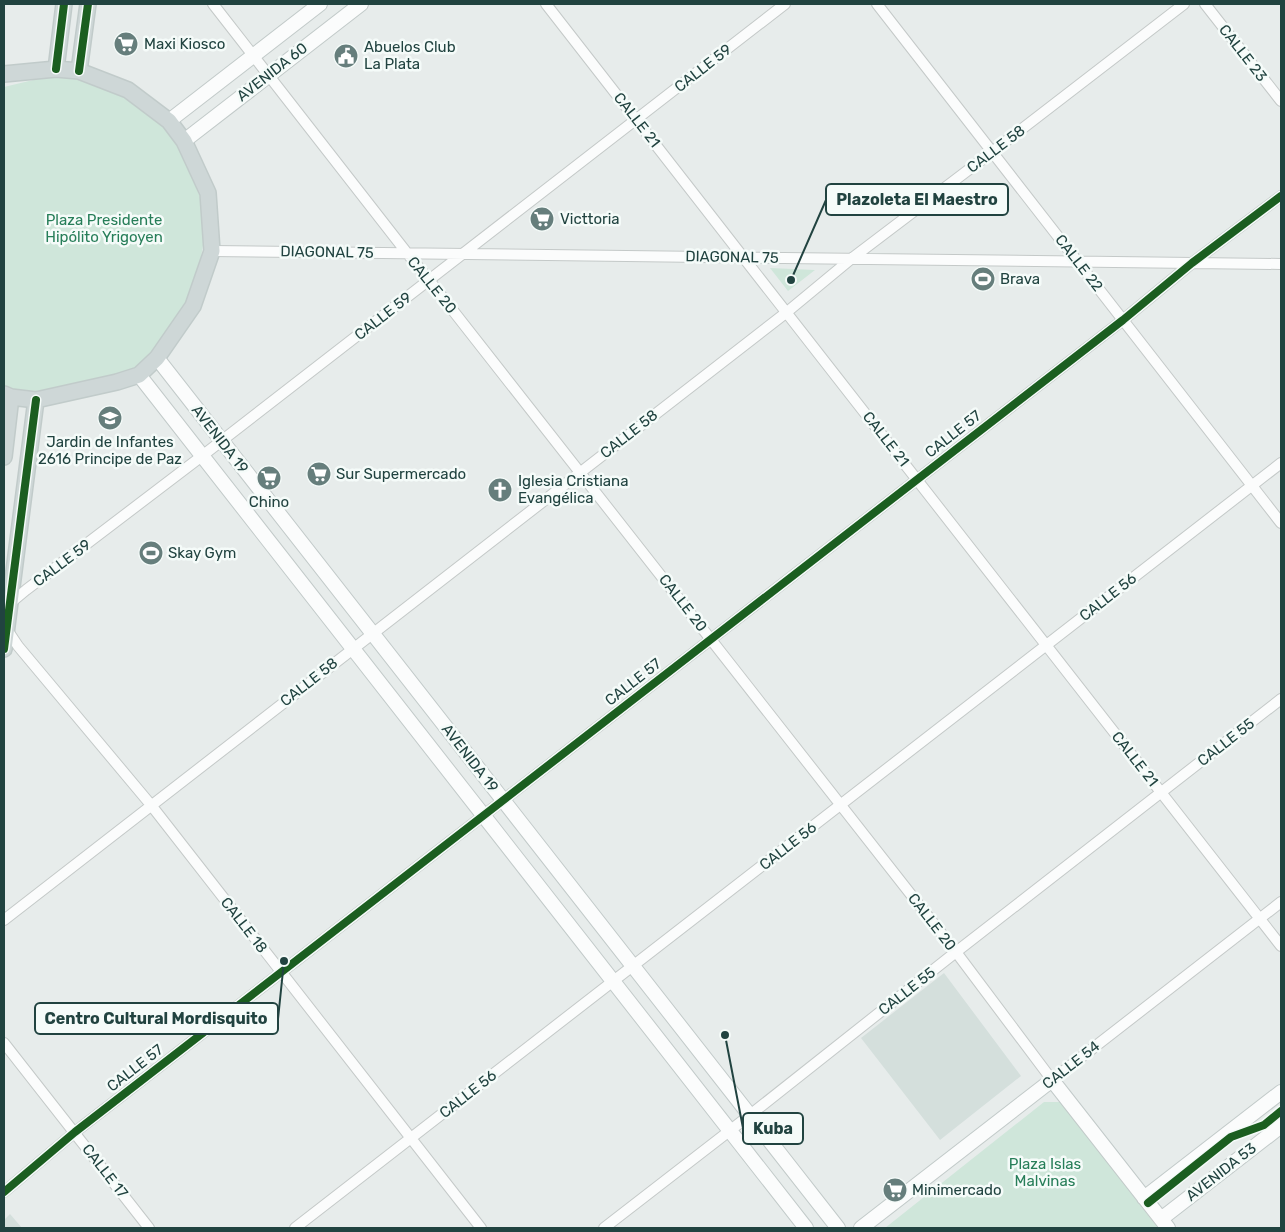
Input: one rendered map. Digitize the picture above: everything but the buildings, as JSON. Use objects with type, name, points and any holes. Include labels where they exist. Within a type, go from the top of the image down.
[{"type":"main road","points":[[56,69],[64,4]]},
{"type":"main road","points":[[79,71],[88,4]]},
{"type":"main road","name":"AVENIDA 60","points":[[168,121],[320,4]]},
{"type":"main road","name":"AVENIDA 60","points":[[184,141],[360,4]]},
{"type":"main road","points":[[4,74],[56,69],[79,71],[128,90],[168,121],[184,141],[208,194],[212,250],[193,306],[157,358],[138,376],[36,400],[7,395],[4,457]]},
{"type":"main road","name":"AVENIDA 19","points":[[157,358],[838,1228]]},
{"type":"main road","name":"AVENIDA 19","points":[[138,376],[806,1228]]},
{"type":"main road","points":[[4,649],[6,607],[36,400]]},
{"type":"main road","name":"CALLE 20","points":[[1052,1080],[1164,1224]]},
{"type":"main road","name":"CALLE 54","points":[[861,1228],[1052,1080]]},
{"type":"main road","name":"AVENIDA 53","points":[[1144,1198],[1281,1092]]},
{"type":"main road","name":"AVENIDA 53","points":[[1164,1224],[1281,1126]]},
{"type":"street","name":"CALLE 20","points":[[213,4],[956,952],[1052,1080]]},
{"type":"street","name":"CALLE 21","points":[[546,4],[1281,946]]},
{"type":"street","name":"CALLE 59","points":[[6,607],[33,584],[222,441],[785,4]]},
{"type":"street","name":"CALLE 22","points":[[877,4],[1281,523]]},
{"type":"street","name":"CALLE 58","points":[[4,920],[787,312],[851,259],[1184,4]]},
{"type":"street","name":"CALLE 23","points":[[1205,4],[1281,101]]},
{"type":"street","name":"CALLE 57","points":[[4,1192],[75,1132],[1123,320],[1192,263],[1281,196]]},
{"type":"street","name":"DIAGONAL 75","points":[[212,250],[1281,264]]},
{"type":"street","name":"CALLE 56","points":[[295,1228],[1281,463]]},
{"type":"street","name":"CALLE 18","points":[[5,627],[18,646],[151,805],[481,1228]]},
{"type":"street","name":"CALLE 55","points":[[604,1228],[1281,699]]},
{"type":"street","name":"CALLE 54","points":[[1052,1080],[1281,902]]},
{"type":"street","name":"CALLE 17","points":[[4,1043],[149,1228]]},
{"type":"shaded area","points":[[944,973],[1021,1076],[940,1140],[861,1038]]},
{"type":"shaded area","points":[[10,1214],[22,1228],[4,1228],[4,1220]]},
{"type":"green space","name":"Plaza Presidente Hipólito Yrigoyen","points":[[54,75],[98,81],[166,124],[186,152],[207,221],[195,294],[162,351],[134,371],[34,394],[9,391],[4,387],[4,87]]},
{"type":"green space","points":[[770,268],[815,270],[788,291]]},
{"type":"green space","name":"Plaza Islas Malvinas","points":[[1044,1102],[1061,1102],[1158,1228],[885,1228]]},
{"type":"cycle path","points":[[56,69],[64,4]]},
{"type":"cycle path","points":[[79,71],[88,4]]},
{"type":"cycle path","points":[[4,1192],[75,1132],[1123,320],[1192,263],[1281,196]]},
{"type":"cycle path","points":[[4,649],[36,400]]},
{"type":"cycle path","points":[[1148,1203],[1231,1137],[1264,1125],[1281,1111]]},
{"type":"place","name":"Maxi Kiosco","points":[[126,44]]},
{"type":"place","name":"Abuelos Club La Plata","points":[[346,56]]},
{"type":"place","name":"Victtoria","points":[[542,219]]},
{"type":"place","name":"Brava","points":[[983,279]]},
{"type":"place","name":"Plazoleta El Maestro","points":[[791,280]]},
{"type":"place","name":"Jardin de Infantes 2616 Principe de Paz","points":[[110,418]]},
{"type":"place","name":"Sur Supermercado","points":[[319,474]]},
{"type":"place","name":"Chino","points":[[269,478]]},
{"type":"place","name":"Iglesia Cristiana Evangélica","points":[[500,490]]},
{"type":"place","name":"Skay Gym","points":[[151,553]]},
{"type":"place","name":"Centro Cultural Mordisquito","points":[[284,961]]},
{"type":"place","name":"Kuba","points":[[725,1035]]},
{"type":"place","name":"Minimercado","points":[[895,1190]]}]
